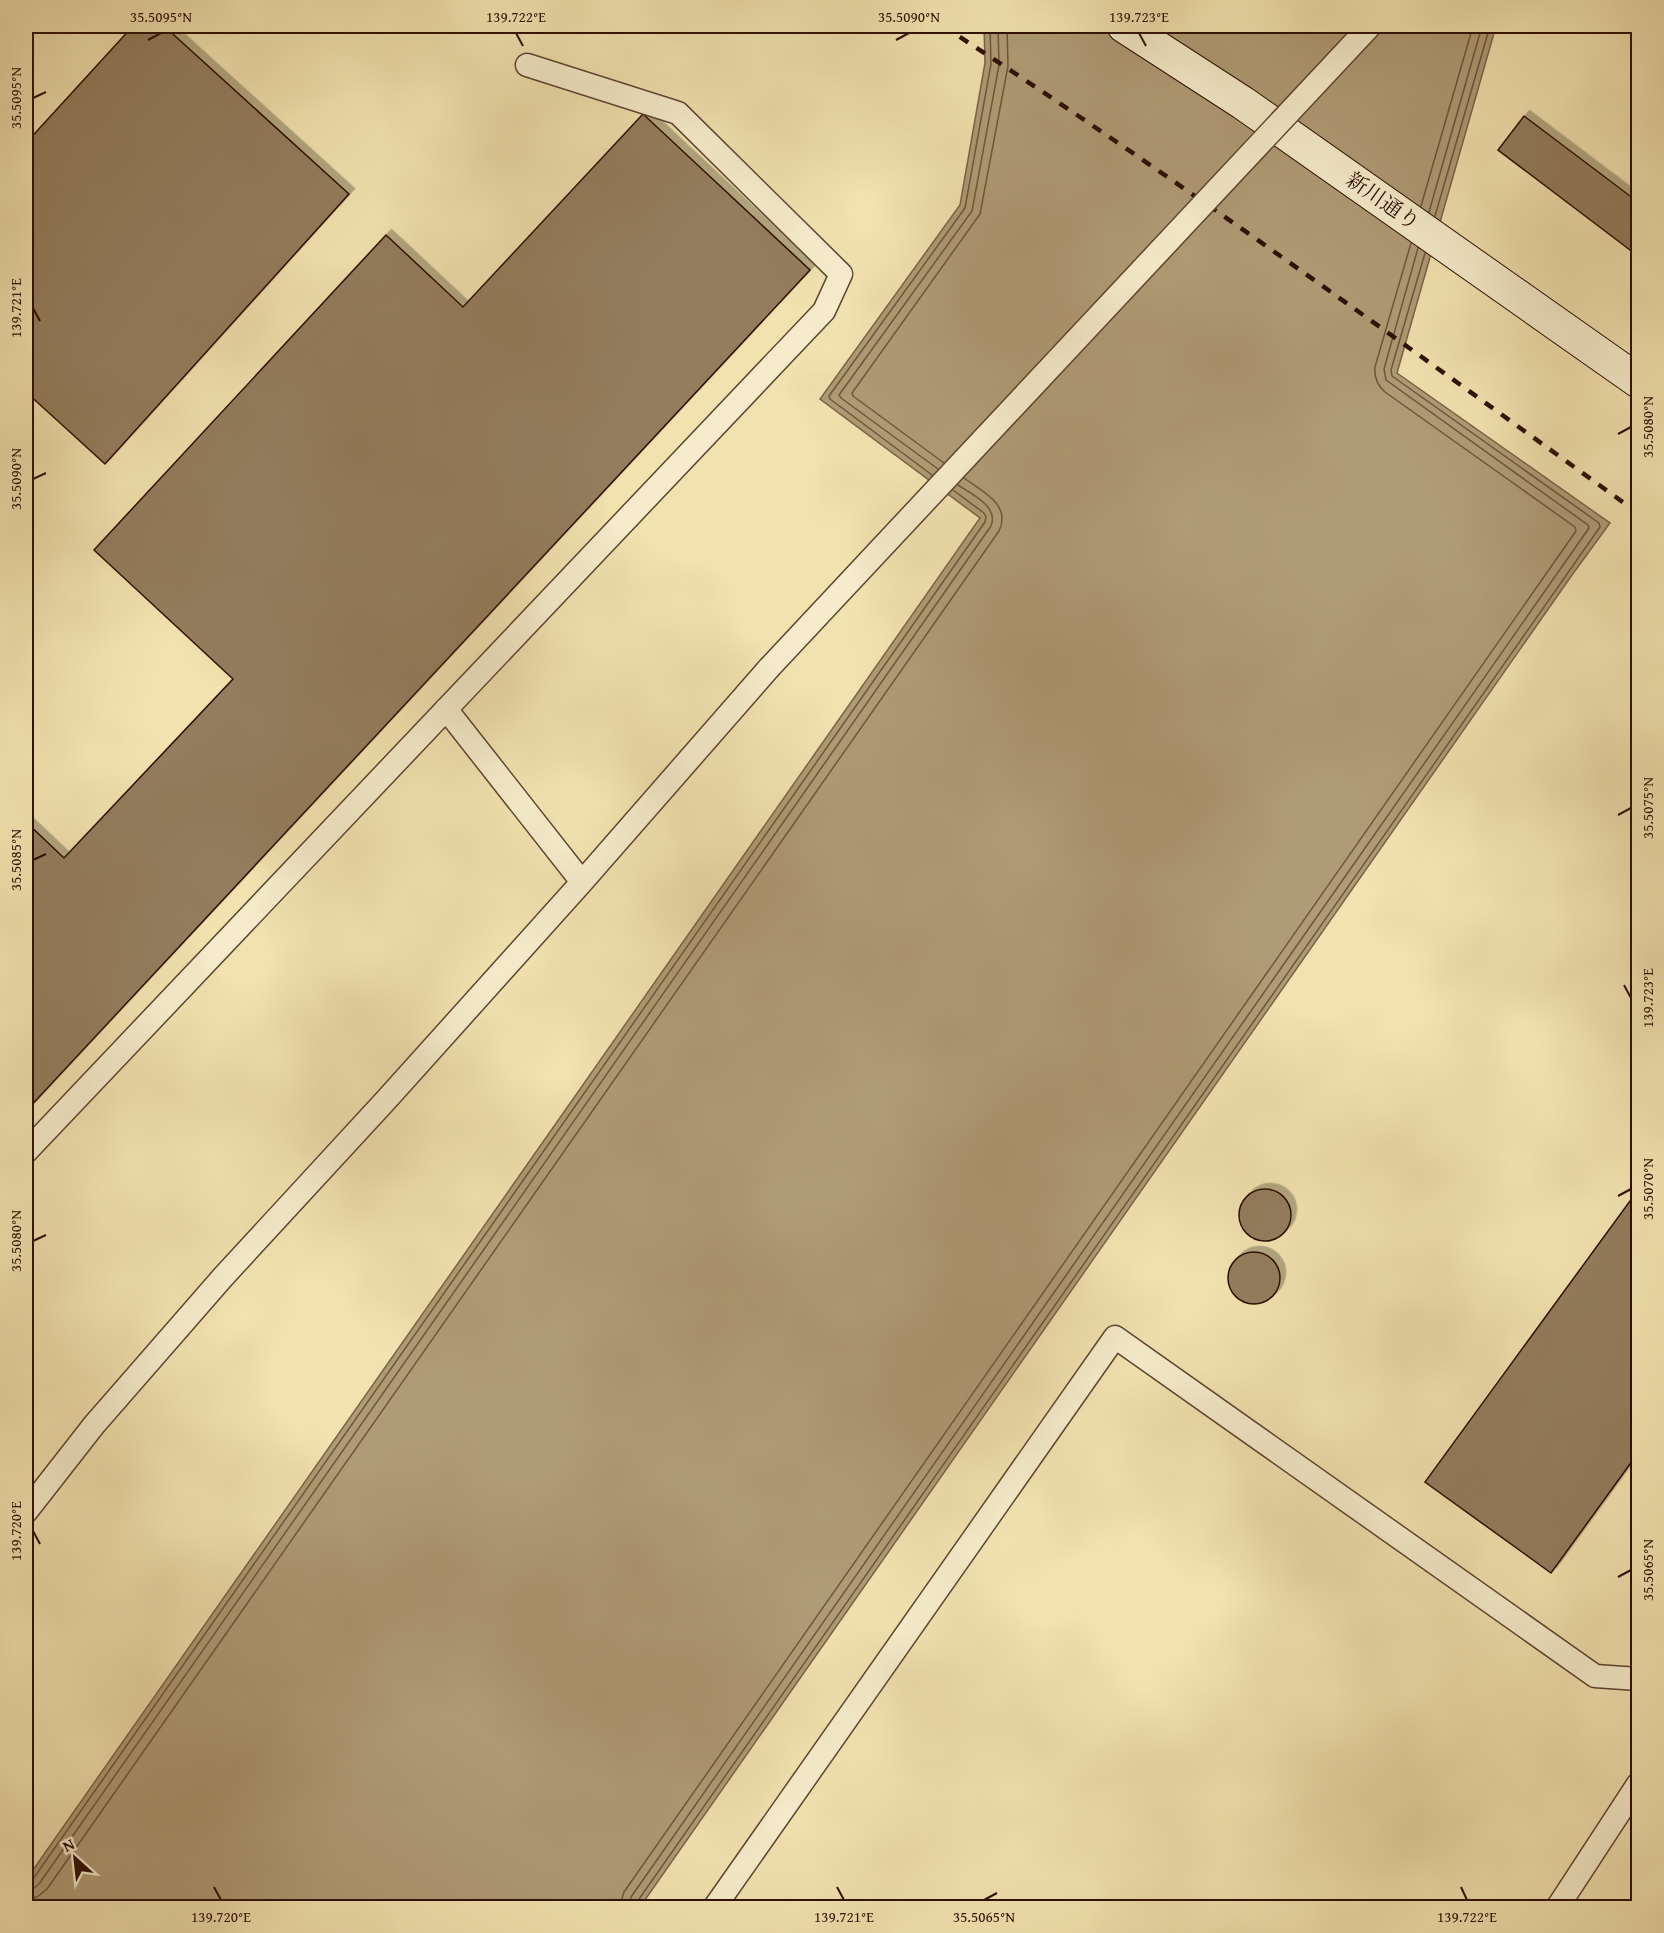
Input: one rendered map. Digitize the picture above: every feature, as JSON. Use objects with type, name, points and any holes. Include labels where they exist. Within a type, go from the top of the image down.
[{"type":"main road","name":"新川通り","points":[[1124,26],[1243,103],[1638,381]]},
{"type":"lane","points":[[26,1512],[94,1425],[223,1277],[582,882],[769,668],[1370,26]]},
{"type":"lane","points":[[26,1152],[824,311],[841,274],[678,113],[527,65]]},
{"type":"lane","points":[[446,709],[582,882]]},
{"type":"lane","points":[[714,1908],[1115,1337],[1595,1676],[1638,1679]]},
{"type":"lane","points":[[1557,1908],[1638,1784]]},
{"type":"water","points":[[984,26],[1496,26],[1397,373],[1610,523],[640,1907],[26,1908],[26,1880],[980,518],[820,399],[960,205],[985,63]]},
{"type":"building","points":[[133,26],[164,26],[349,194],[105,464],[26,392],[26,143]]},
{"type":"building","points":[[643,114],[810,270],[26,1111],[26,822],[64,858],[233,679],[94,550],[386,235],[463,307]]},
{"type":"building","points":[[1524,116],[1638,202],[1638,256],[1498,150]]},
{"type":"building","points":[[1260,1189],[1270,1189],[1284,1196],[1291,1215],[1284,1234],[1270,1241],[1260,1241],[1250,1237],[1243,1230],[1239,1220],[1239,1210],[1243,1200],[1250,1193]]},
{"type":"building","points":[[1638,1190],[1638,1453],[1551,1573],[1425,1482]]},
{"type":"building","points":[[1249,1252],[1259,1252],[1273,1259],[1280,1278],[1273,1297],[1259,1304],[1249,1304],[1239,1300],[1232,1293],[1228,1283],[1228,1273],[1232,1263],[1239,1256]]},
{"type":"railway","points":[[943,26],[1207,204],[1638,513]]}]
